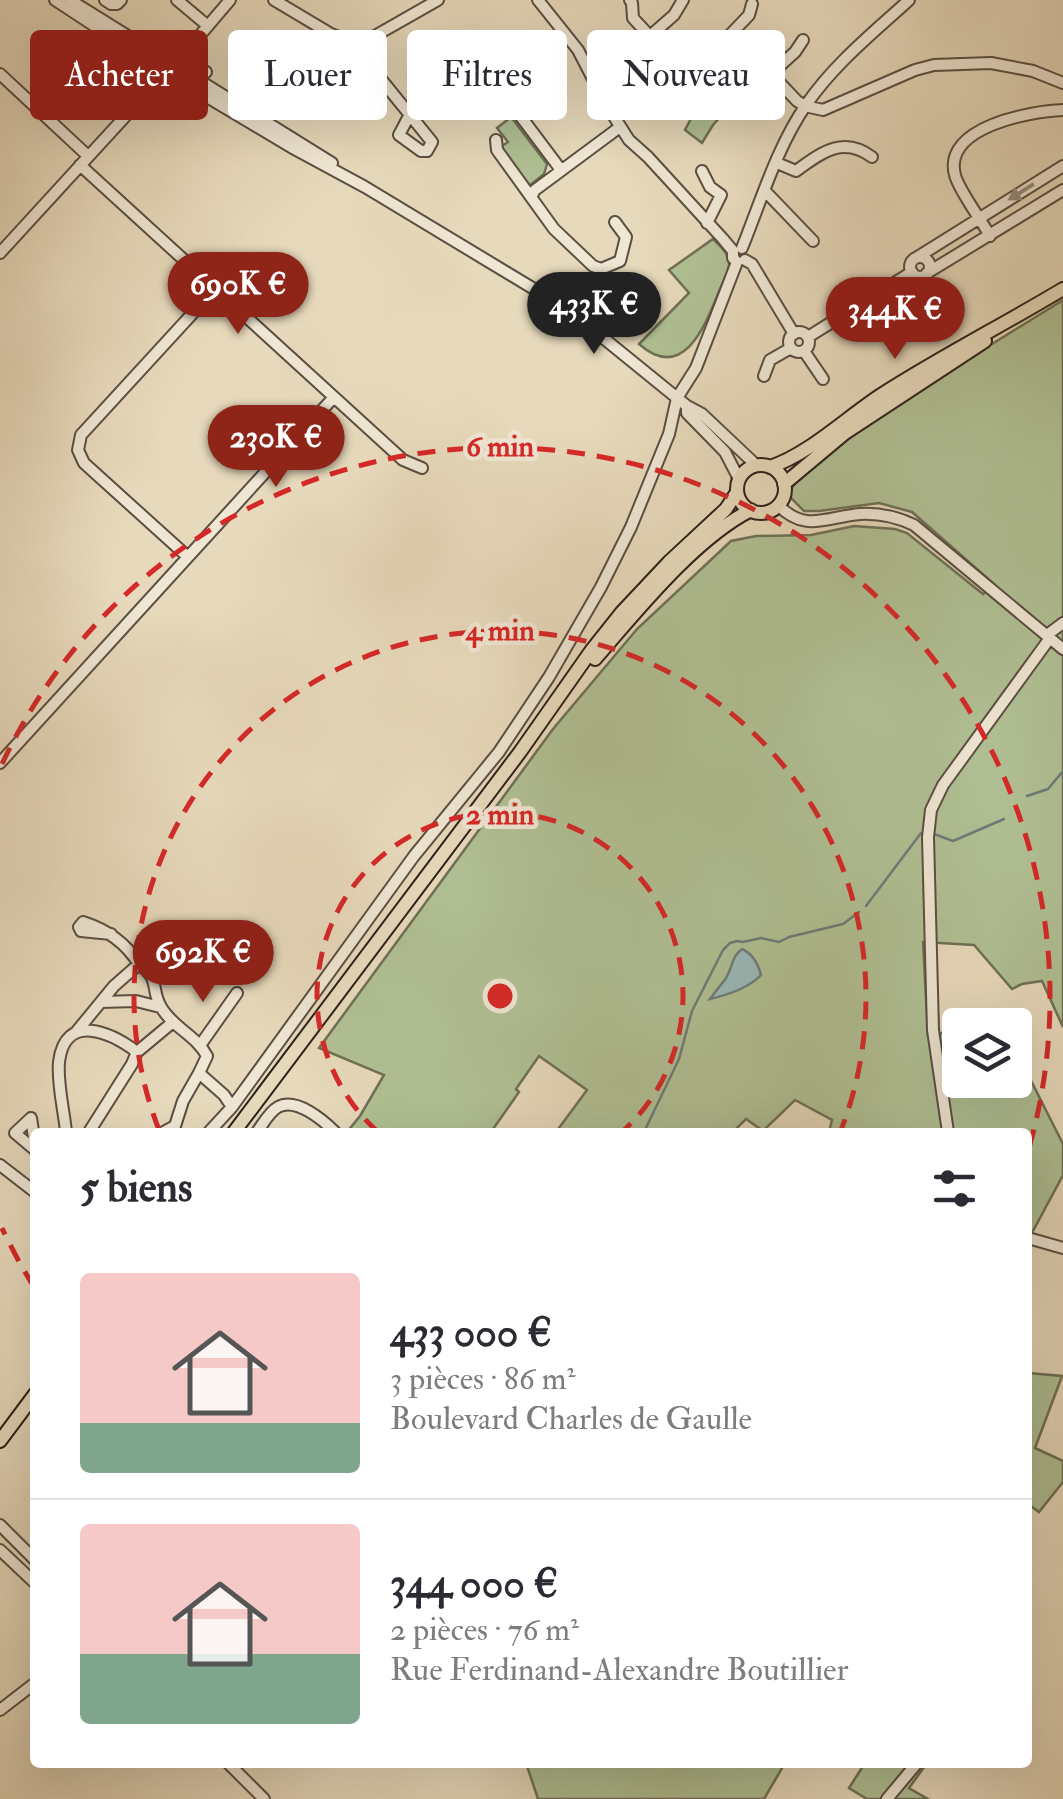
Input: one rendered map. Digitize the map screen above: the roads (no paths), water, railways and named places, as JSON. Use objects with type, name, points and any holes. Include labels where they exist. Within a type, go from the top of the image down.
[{"type":"main road","points":[[237,1128],[591,651],[669,562],[726,509],[749,468],[808,448],[878,397],[1063,289]]},
{"type":"main road","points":[[784,484],[845,434],[1040,303]]},
{"type":"main road","points":[[738,486],[741,502],[752,510],[762,512],[778,505],[784,484],[779,474],[763,466]]},
{"type":"main road","points":[[541,722],[676,570],[731,521],[752,510]]},
{"type":"main road","points":[[0,1441],[30,1401]]},
{"type":"street","points":[[56,0],[105,30]]},
{"type":"street","points":[[70,0],[112,30]]},
{"type":"street","points":[[106,0],[110,4],[121,0]]},
{"type":"street","points":[[176,0],[208,26]]},
{"type":"street","points":[[205,30],[230,0]]},
{"type":"street","points":[[274,0],[324,30]]},
{"type":"street","points":[[385,30],[438,0]]},
{"type":"street","points":[[538,0],[587,66]]},
{"type":"street","points":[[630,0],[633,18],[644,30]]},
{"type":"street","points":[[657,30],[674,15],[683,0]]},
{"type":"street","points":[[214,1128],[414,856],[515,730],[549,678],[631,527],[669,434],[677,398],[696,368],[776,163],[805,106],[833,70],[909,0]]},
{"type":"street","points":[[734,30],[750,15],[752,4]]},
{"type":"street","points":[[785,61],[803,40]]},
{"type":"street","points":[[785,88],[805,106],[827,109],[915,70],[991,62],[1033,71],[1063,84]]},
{"type":"street","points":[[387,86],[410,114],[467,73],[480,70],[492,78],[561,170]]},
{"type":"street","points":[[0,74],[215,289],[403,460],[422,468]]},
{"type":"street","points":[[208,94],[549,298],[702,414],[763,466]]},
{"type":"street","points":[[990,236],[954,174],[960,146],[1000,122],[1063,110]]},
{"type":"street","points":[[0,253],[121,120]]},
{"type":"street","points":[[616,120],[629,140],[707,223],[752,264],[794,334]]},
{"type":"street","points":[[531,197],[535,190],[620,127]]},
{"type":"street","points":[[496,140],[496,150],[554,228],[592,266],[601,269],[620,261],[626,238],[615,222]]},
{"type":"street","points":[[776,163],[796,171],[822,152],[839,146],[858,148],[872,157]]},
{"type":"street","points":[[1063,166],[916,258],[910,263],[912,272],[919,276],[926,273],[1063,190]]},
{"type":"street","points":[[702,172],[710,187],[720,194],[707,223]]},
{"type":"street","points":[[765,191],[813,241]]},
{"type":"street","points":[[916,258],[928,261],[926,273]]},
{"type":"street","points":[[808,337],[912,272]]},
{"type":"street","points":[[188,556],[84,463],[78,450],[81,435],[215,289]]},
{"type":"street","points":[[802,332],[808,337],[809,345],[804,351],[791,348],[794,334],[802,332]]},
{"type":"street","points":[[764,376],[770,360],[791,348]]},
{"type":"street","points":[[804,351],[822,379]]},
{"type":"street","points":[[0,763],[334,397]]},
{"type":"street","points":[[687,406],[686,412],[729,457],[738,486]]},
{"type":"street","points":[[778,505],[803,522],[871,514],[909,522],[1063,649]]},
{"type":"street","points":[[947,1128],[931,991],[931,810],[943,785],[1063,622]]},
{"type":"street","points":[[110,934],[152,976],[158,1003],[172,1022],[201,1044],[207,1056],[171,1128]]},
{"type":"street","points":[[66,1128],[59,1058],[69,1038],[139,964]]},
{"type":"street","points":[[201,1044],[237,992]]},
{"type":"street","points":[[101,1002],[136,1001],[161,1007]]},
{"type":"street","points":[[92,1128],[137,1052],[172,1022]]},
{"type":"street","points":[[77,1031],[100,1030],[137,1052]]},
{"type":"street","points":[[199,1073],[232,1107]]},
{"type":"street","points":[[260,1128],[274,1109],[284,1104],[313,1113],[330,1128]]},
{"type":"street","points":[[0,1166],[30,1188]]},
{"type":"street","points":[[1032,1239],[1063,1248]]},
{"type":"street","points":[[0,1525],[30,1554]]},
{"type":"street","points":[[0,1550],[30,1579]]},
{"type":"street","points":[[22,1570],[30,1562]]},
{"type":"street","points":[[0,1710],[30,1687]]},
{"type":"street","points":[[233,1768],[264,1799]]},
{"type":"street","points":[[888,1799],[913,1768]]},
{"type":"water","points":[[742,949],[754,959],[761,975],[744,987],[710,999],[726,978]]},
{"type":"waterway","points":[[1027,796],[1048,789],[1063,771]]},
{"type":"waterway","points":[[934,834],[953,841],[1004,819]]},
{"type":"waterway","points":[[866,906],[921,833]]},
{"type":"waterway","points":[[646,1128],[679,1059],[692,1011],[723,950],[737,941],[761,938],[779,942],[843,924],[859,912]]}]
